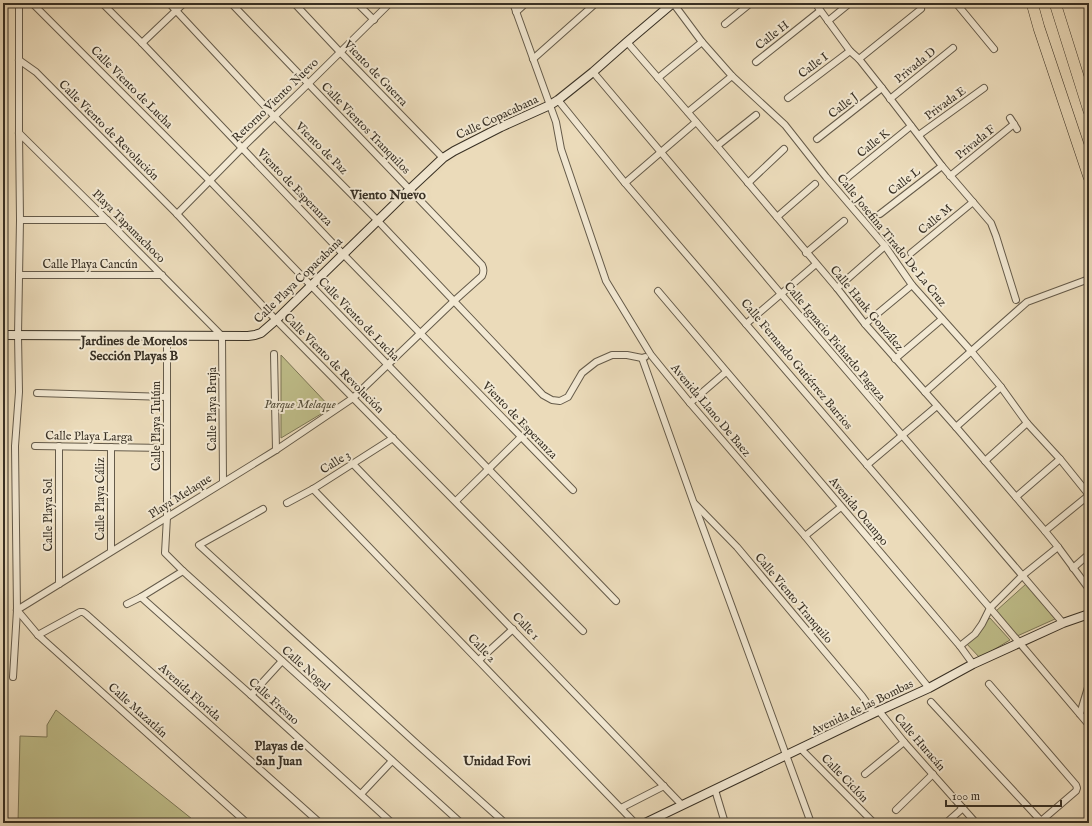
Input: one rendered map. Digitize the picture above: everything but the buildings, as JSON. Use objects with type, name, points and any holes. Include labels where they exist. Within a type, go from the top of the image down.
[{"type":"highway","points":[[1032,3],[1089,177]]},
{"type":"highway","points":[[1055,3],[1089,111]]},
{"type":"street","points":[[13,677],[17,610],[16,446],[19,392],[19,3]]},
{"type":"street","name":"Calle Viento de Lucha","points":[[32,3],[209,180],[616,601]]},
{"type":"street","name":"Viento de Esperanza","points":[[102,3],[343,254],[421,332],[573,490]]},
{"type":"street","name":"Viento de Paz","points":[[169,3],[274,116],[378,221],[543,395],[552,400],[560,401],[568,397],[582,373],[596,362],[612,355],[627,355],[642,358]]},
{"type":"street","points":[[142,43],[184,3]]},
{"type":"street","name":"Calle Vientos Tranquilos","points":[[231,3],[482,264],[484,270]]},
{"type":"street","name":"Viento de Guerra","points":[[294,3],[443,158]]},
{"type":"street","points":[[357,3],[374,20]]},
{"type":"street","name":"Retorno Viento Nuevo","points":[[176,214],[390,3]]},
{"type":"street","name":"Avenida Llano De Baez","points":[[513,3],[556,122],[561,149],[606,281],[651,355],[690,403],[805,536],[929,688]]},
{"type":"street","points":[[516,12],[526,3]]},
{"type":"street","points":[[533,59],[596,3]]},
{"type":"street","points":[[550,105],[593,72],[673,3]]},
{"type":"street","name":"Calle Josefina Tirado De La Cruz","points":[[673,3],[702,42],[732,76],[785,125],[826,177],[885,246],[912,285],[970,351],[1001,388],[1027,423],[1060,459],[1089,495]]},
{"type":"street","points":[[725,24],[751,3]]},
{"type":"street","points":[[815,3],[850,51],[859,59],[942,166],[991,224],[994,229],[1016,300]]},
{"type":"street","points":[[828,21],[850,3]]},
{"type":"street","points":[[956,3],[994,50]]},
{"type":"street","points":[[859,59],[921,9]]},
{"type":"street","name":"Calle H","points":[[756,62],[820,11]]},
{"type":"street","name":"Calle Hank González","points":[[626,42],[717,146],[837,288],[865,324],[1045,531],[1089,589]]},
{"type":"street","points":[[658,78],[702,42]]},
{"type":"street","name":"Privada D","points":[[890,99],[953,48]]},
{"type":"street","name":"Calle I","points":[[788,98],[850,51]]},
{"type":"street","name":"Calle Viento de Revolución","points":[[19,60],[36,72],[176,214],[276,320],[584,631]]},
{"type":"street","name":"Calle Ignacio Pichardo Pagaza","points":[[593,72],[1062,623]]},
{"type":"street","points":[[688,112],[732,76]]},
{"type":"street","name":"Calle J","points":[[816,139],[882,88]]},
{"type":"street","name":"Privada E","points":[[919,135],[984,88]]},
{"type":"street","name":"Calle Fernando Gutiérrez Barrios","points":[[558,100],[625,183],[1020,642],[1089,725]]},
{"type":"street","name":"Calle Copacabana","points":[[454,151],[501,127],[550,105]]},
{"type":"street","points":[[717,146],[756,115]]},
{"type":"street","name":"Privada F","points":[[950,176],[1015,126],[1010,118]]},
{"type":"street","points":[[625,183],[696,122]]},
{"type":"street","name":"Calle K","points":[[848,177],[911,126]]},
{"type":"street","name":"Playa Tapamachoco","points":[[19,133],[222,336]]},
{"type":"street","points":[[748,183],[784,149]]},
{"type":"street","name":"Calle Playa Copacabana","points":[[3,335],[255,336],[261,333],[276,320],[410,189],[443,158],[454,151]]},
{"type":"street","name":"Calle L","points":[[880,214],[942,166]]},
{"type":"street","points":[[777,217],[815,184]]},
{"type":"street","name":"Calle M","points":[[911,254],[973,202]]},
{"type":"street","points":[[20,220],[107,220]]},
{"type":"street","points":[[806,253],[844,221]]},
{"type":"street","points":[[837,288],[885,246]]},
{"type":"street","points":[[746,324],[816,264]]},
{"type":"street","name":"Playa Melaque","points":[[17,610],[276,450],[353,398],[421,332],[482,276],[484,270]]},
{"type":"street","name":"Calle Playa Cancún","points":[[19,275],[162,275]]},
{"type":"street","points":[[925,392],[1027,302],[1089,279]]},
{"type":"street","points":[[865,324],[912,285]]},
{"type":"street","name":"Avenida Ocampo","points":[[658,291],[960,646],[973,664]]},
{"type":"street","points":[[895,359],[942,319]]},
{"type":"street","name":"Calle Playa Tulúm","points":[[167,335],[167,517]]},
{"type":"street","name":"Calle Playa Bruja","points":[[222,336],[223,482]]},
{"type":"street","points":[[274,354],[276,450]]},
{"type":"street","points":[[651,355],[642,358],[811,823]]},
{"type":"street","points":[[690,403],[726,372]]},
{"type":"street","points":[[956,427],[1001,388]]},
{"type":"street","points":[[37,393],[167,397]]},
{"type":"street","points":[[867,465],[937,406]]},
{"type":"street","points":[[985,461],[1027,423]]},
{"type":"street","points":[[456,501],[522,437]]},
{"type":"street","name":"Calle 3","points":[[287,503],[313,489],[393,438]]},
{"type":"street","name":"Calle Playa Larga","points":[[35,446],[167,448]]},
{"type":"street","name":"Calle Playa Sol","points":[[58,446],[59,584]]},
{"type":"street","name":"Calle Playa Cáliz","points":[[111,447],[112,551]]},
{"type":"street","points":[[1016,497],[1060,459]]},
{"type":"street","name":"Calle 1","points":[[353,464],[682,805]]},
{"type":"street","name":"Calle 2","points":[[313,489],[635,823]]},
{"type":"street","points":[[1045,531],[1089,495]]},
{"type":"street","name":"Calle Viento Tranquilo","points":[[693,501],[737,547],[877,712]]},
{"type":"street","points":[[805,536],[841,507]]},
{"type":"street","points":[[263,509],[199,545],[505,823]]},
{"type":"street","name":"Calle Nogal","points":[[167,517],[165,553],[461,823]]},
{"type":"street","points":[[960,646],[975,634],[990,608],[1022,576],[1058,547]]},
{"type":"street","points":[[1073,568],[1089,554]]},
{"type":"street","points":[[127,604],[183,571]]},
{"type":"street","name":"Calle Fresno","points":[[141,597],[392,823]]},
{"type":"street","name":"Calle Mazatlán","points":[[17,610],[38,635],[247,823]]},
{"type":"street","name":"Avenida Florida","points":[[38,635],[80,612],[86,614],[320,823]]},
{"type":"street","name":"Avenida de las Bombas","points":[[645,823],[929,688],[973,664],[1087,613]]},
{"type":"street","points":[[479,660],[513,629]]},
{"type":"street","points":[[251,695],[282,661]]},
{"type":"street","points":[[931,702],[1042,822],[1076,791],[1076,785],[989,684]]},
{"type":"street","points":[[1080,714],[1089,684]]},
{"type":"street","name":"Calle Huracán","points":[[877,712],[976,823]]},
{"type":"street","points":[[866,774],[904,742]]},
{"type":"street","name":"Calle Ciclón","points":[[801,749],[874,823]]},
{"type":"street","points":[[361,794],[392,761]]},
{"type":"street","points":[[896,810],[933,774]]},
{"type":"street","points":[[621,808],[664,786]]},
{"type":"street","points":[[715,790],[725,823]]},
{"type":"street","points":[[946,823],[963,808]]},
{"type":"green space","name":"Parque Melaque","points":[[281,355],[331,408],[281,438]]},
{"type":"green space","points":[[1026,584],[1055,619],[1015,637],[996,611]]},
{"type":"green space","points":[[990,618],[1010,640],[980,658],[965,642]]},
{"type":"green space","points":[[56,710],[197,823],[18,823],[20,736],[47,737],[47,725]]},
{"type":"district","name":"Viento Nuevo","points":[[388,194]]},
{"type":"district","name":"Jardines de Morelos Sección Playas B","points":[[134,348]]},
{"type":"district","name":"Playas de San Juan","points":[[279,752]]},
{"type":"district","name":"Unidad Fovi","points":[[497,760]]}]
